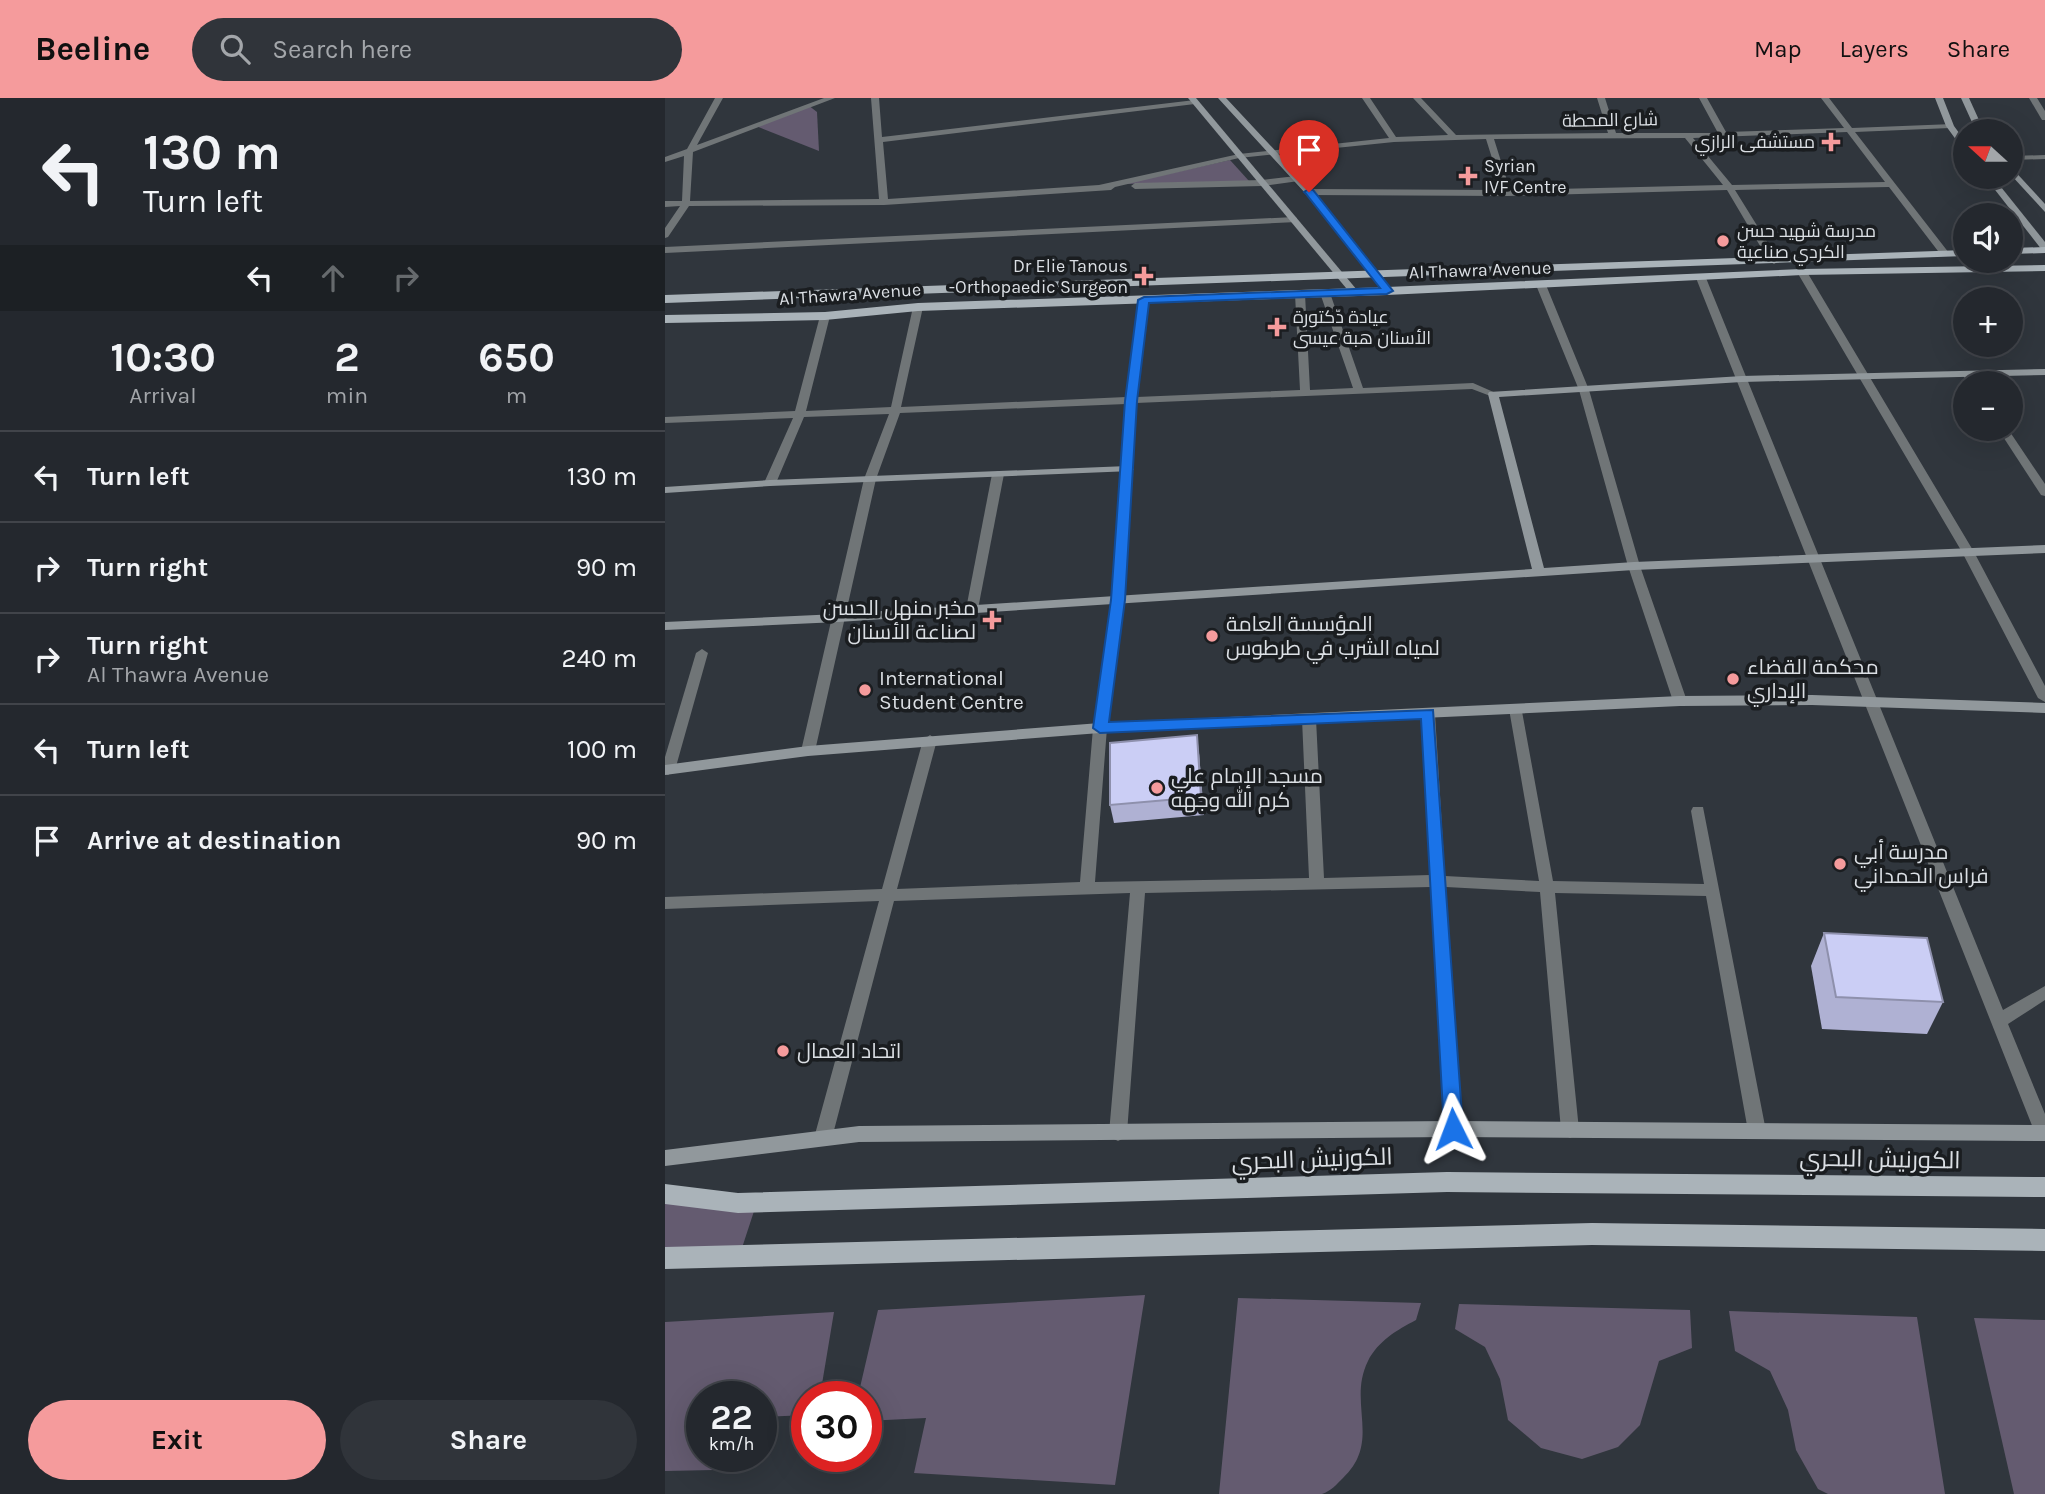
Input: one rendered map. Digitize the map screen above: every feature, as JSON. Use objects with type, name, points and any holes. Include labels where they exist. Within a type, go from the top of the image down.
[{"type":"main road","points":[[2023,250],[2045,249]]},
{"type":"main road","name":"Al Thawra Avenue","points":[[665,299],[1953,253]]},
{"type":"main road","name":"Al Thawra Avenue","points":[[665,319],[825,316],[918,307],[1541,285],[1802,272],[2045,268]]},
{"type":"main road","name":"الكورنيش البحري","points":[[665,1194],[738,1203],[1447,1181],[2045,1187]]},
{"type":"main road","points":[[665,1258],[1592,1234],[2045,1240]]},
{"type":"street","points":[[665,235],[668,225],[686,204],[688,154],[719,98]]},
{"type":"street","points":[[665,160],[688,154],[831,98]]},
{"type":"street","points":[[876,98],[884,201]]},
{"type":"street","points":[[1222,98],[1309,192],[1387,291]]},
{"type":"street","points":[[1366,98],[1394,140]]},
{"type":"street","points":[[1417,98],[1454,137]]},
{"type":"street","points":[[1601,98],[1612,135]]},
{"type":"street","points":[[1703,98],[1723,135]]},
{"type":"street","points":[[1825,98],[1944,253]]},
{"type":"street","points":[[1939,98],[1953,130]]},
{"type":"street","points":[[1965,98],[1975,119]]},
{"type":"street","points":[[2033,98],[2045,118]]},
{"type":"street","points":[[880,140],[1194,100],[1354,292]]},
{"type":"street","name":"شارع المحطة","points":[[1102,187],[1239,156],[1394,140],[1489,136],[1723,135],[1950,126]]},
{"type":"street","points":[[1687,135],[1731,190],[1774,261]]},
{"type":"street","points":[[1489,136],[1507,193]]},
{"type":"street","points":[[665,155],[688,154]]},
{"type":"street","points":[[2023,158],[2045,157]]},
{"type":"street","points":[[665,204],[884,201],[1102,187],[1262,183],[1296,179]]},
{"type":"street","points":[[1309,192],[1731,190],[1889,184]]},
{"type":"street","points":[[2023,184],[2045,209]]},
{"type":"street","points":[[1998,189],[2045,249]]},
{"type":"street","points":[[665,250],[1294,220]]},
{"type":"street","points":[[1802,272],[1968,552],[2045,698]]},
{"type":"street","points":[[665,1158],[859,1134],[1453,1129],[2044,1133],[1701,278]]},
{"type":"street","points":[[1541,285],[1584,390],[1635,566],[1681,701]]},
{"type":"street","points":[[1325,293],[1359,391]]},
{"type":"street","points":[[1300,294],[1305,393]]},
{"type":"street","points":[[1087,888],[1100,728],[1118,600],[1131,401],[1144,300]]},
{"type":"street","points":[[808,751],[870,479],[895,412],[918,307]]},
{"type":"street","points":[[770,483],[800,414],[825,316]]},
{"type":"street","points":[[2023,374],[2045,372]]},
{"type":"street","points":[[665,420],[1473,386],[1493,394],[1742,379],[1862,376],[1953,379]]},
{"type":"street","points":[[1493,394],[1539,572]]},
{"type":"street","points":[[2011,441],[2045,493]]},
{"type":"street","points":[[665,490],[770,483],[1128,469]]},
{"type":"street","points":[[972,609],[998,474]]},
{"type":"street","points":[[665,626],[838,618],[1635,566],[2045,549]]},
{"type":"street","points":[[702,653],[666,770],[808,751],[1100,728],[1681,701],[1763,699],[2045,708]]},
{"type":"street","points":[[1516,709],[1547,887],[1570,1130]]},
{"type":"street","points":[[1428,714],[1453,1129]]},
{"type":"street","points":[[1309,719],[1317,885]]},
{"type":"street","points":[[823,1138],[930,740]]},
{"type":"street","points":[[1698,811],[1757,1131]]},
{"type":"street","points":[[665,903],[1087,888],[1440,881],[1547,887],[1713,890]]},
{"type":"street","points":[[1118,1133],[1138,887]]},
{"type":"street","points":[[1999,1021],[2045,992]]},
{"type":"shaded area","points":[[808,105],[817,112],[819,151],[756,126]]},
{"type":"shaded area","points":[[1230,160],[1249,181],[1123,184]]},
{"type":"shaded area","points":[[665,1194],[757,1202],[739,1257],[665,1258]]},
{"type":"shaded area","points":[[1145,1295],[1115,1485],[914,1473],[926,1418],[882,1420],[882,1381],[861,1381],[878,1310]]},
{"type":"shaded area","points":[[1238,1298],[1421,1303],[1416,1320],[1383,1342],[1368,1361],[1362,1377],[1363,1436],[1360,1450],[1354,1464],[1343,1478],[1325,1493],[1219,1494]]},
{"type":"shaded area","points":[[1459,1304],[1690,1310],[1692,1348],[1659,1361],[1640,1425],[1618,1447],[1582,1459],[1541,1448],[1508,1420],[1500,1379],[1485,1347],[1455,1329]]},
{"type":"shaded area","points":[[1729,1311],[1917,1317],[1945,1494],[1828,1494],[1818,1489],[1796,1450],[1788,1410],[1770,1371],[1735,1351]]},
{"type":"shaded area","points":[[834,1312],[822,1381],[791,1381],[791,1416],[777,1416],[777,1381],[686,1381],[686,1471],[665,1471],[665,1322]]},
{"type":"shaded area","points":[[1974,1318],[2045,1320],[2045,1494],[2014,1494]]},
{"type":"building","name":"مسجد الإمام علي كرم الله وجهه","points":[[1197,735],[1201,797],[1110,805],[1110,743]]},
{"type":"building","points":[[1824,933],[1927,938],[1943,1002],[1836,997]]},
{"type":"place","name":"مستشفى الرازي","points":[[1831,142]]},
{"type":"place","name":"Syrian IVF Centre","points":[[1468,176]]},
{"type":"place","name":"مدرسة شهيد حسن الكردي صناعية","points":[[1723,241]]},
{"type":"place","name":"Dr Elie Tanous -Orthopaedic Surgeon","points":[[1144,276]]},
{"type":"place","name":"عيادة دّكتورة الأسنان هبة عيسى","points":[[1277,327]]},
{"type":"place","name":"مخبر منهل الحسن لصناعة الأسنان","points":[[992,620]]},
{"type":"place","name":"المؤسسة العامة لمياه الشرب في طرطوس","points":[[1212,636]]},
{"type":"place","name":"محكمة القضاء الإداري","points":[[1733,679]]},
{"type":"place","name":"International Student Centre","points":[[865,690]]},
{"type":"place","name":"مسجد الإمام علي كرم الله وجهه","points":[[1157,788]]},
{"type":"place","name":"مدرسة أبي فراس الحمداني","points":[[1840,864]]},
{"type":"place","name":"اتحاد العمال","points":[[783,1051]]},
{"type":"route","points":[[1309,192],[1387,291],[1144,300],[1131,401],[1118,600],[1100,728],[1428,714],[1453,1129]]}]
